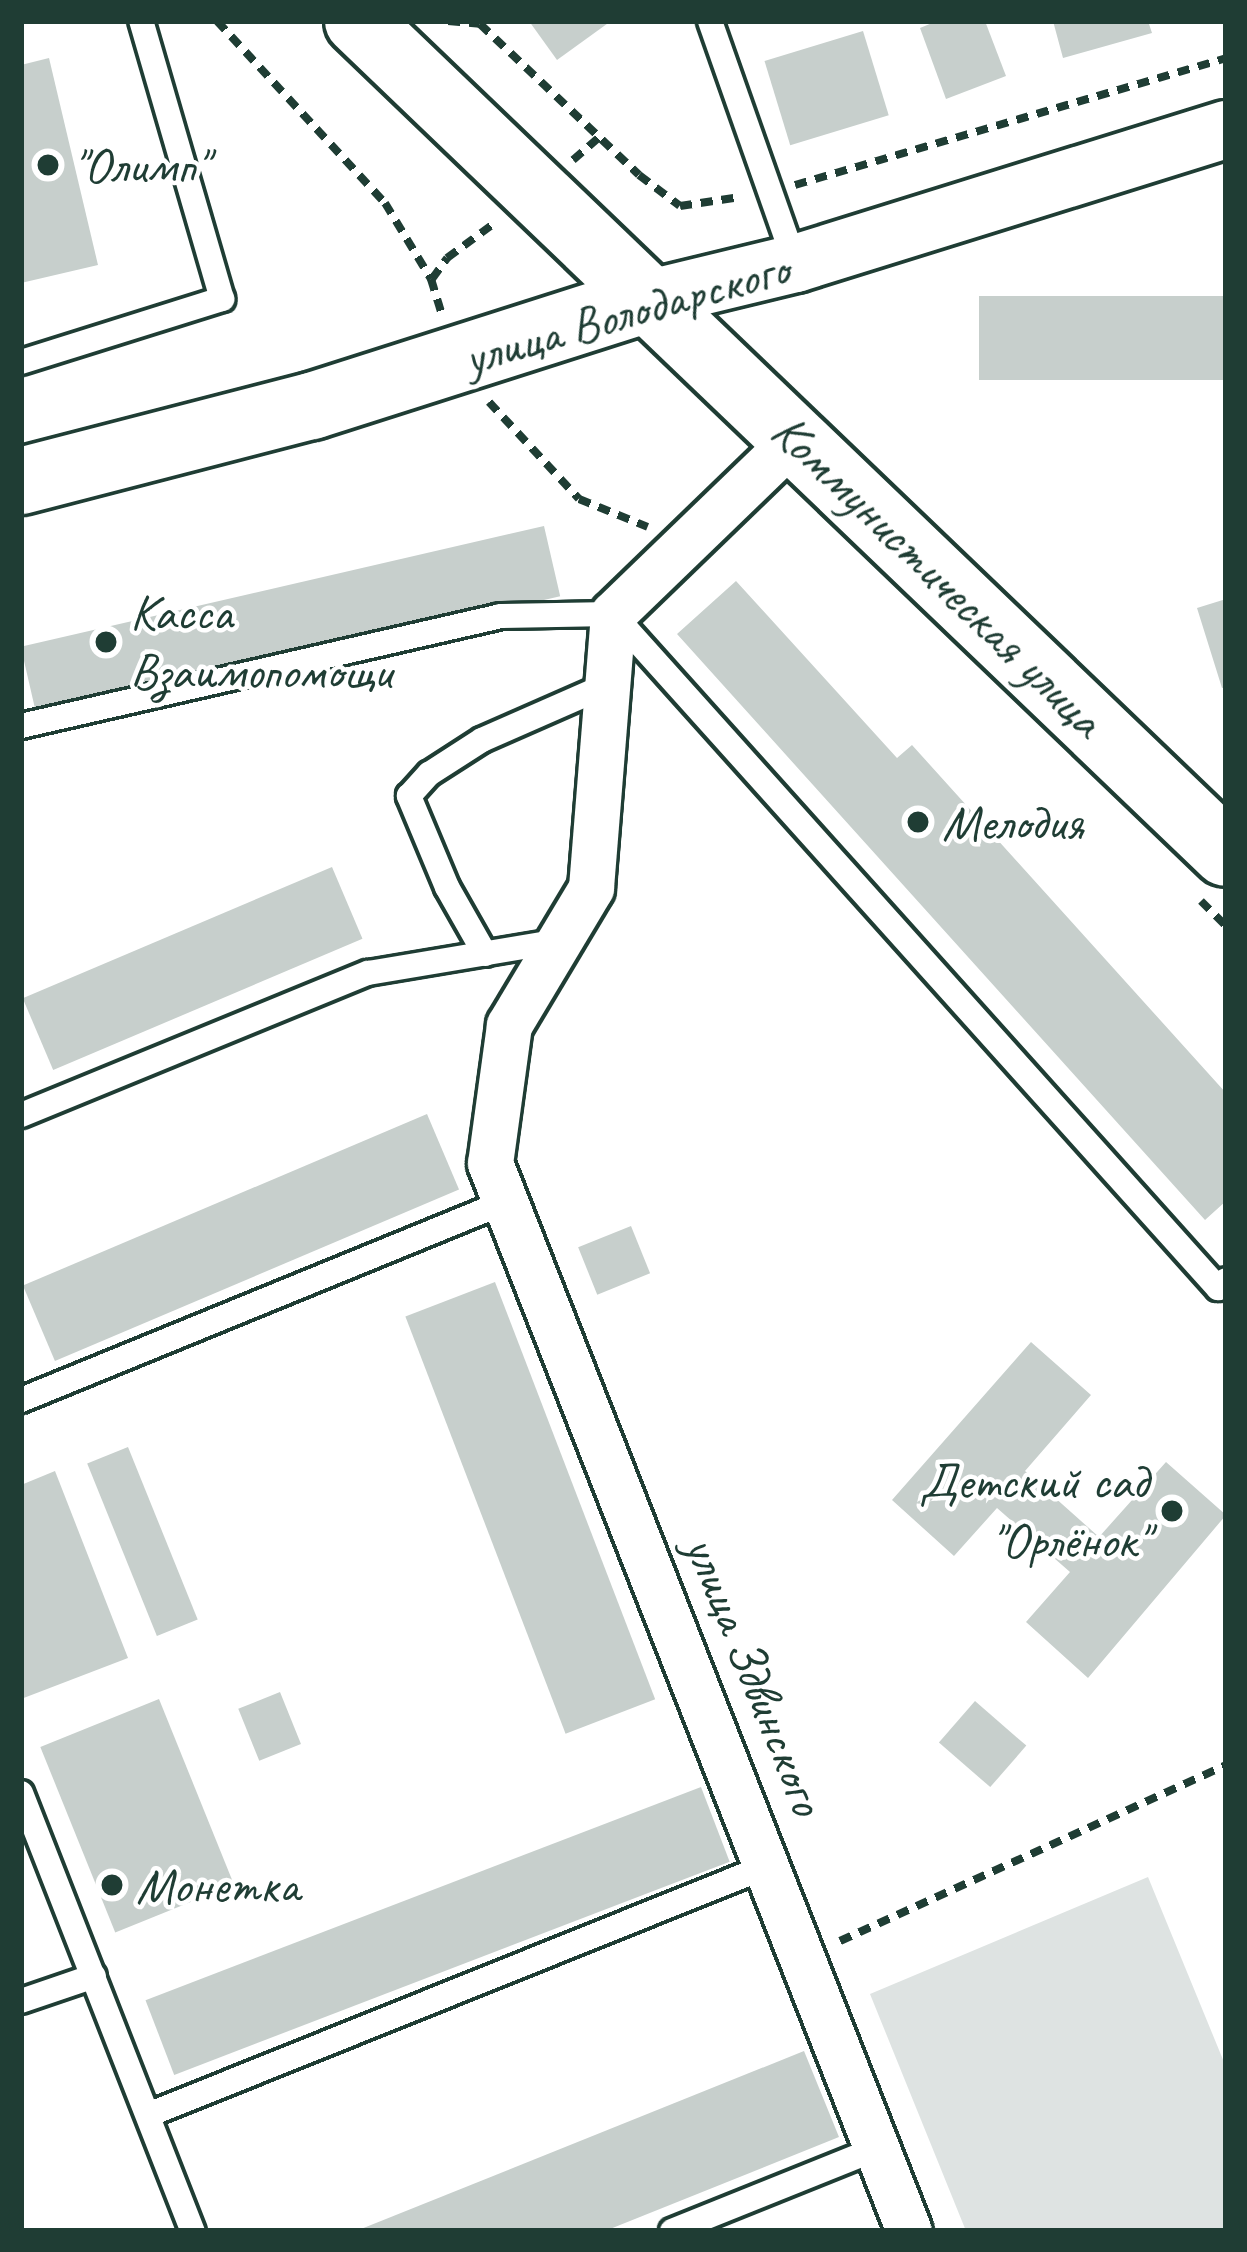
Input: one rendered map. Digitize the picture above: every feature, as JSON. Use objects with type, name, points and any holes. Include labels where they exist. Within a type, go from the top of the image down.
[{"type":"main road","name":"Коммунистическая улица","points":[[358,21],[534,195],[650,298],[1226,853]]},
{"type":"main road","name":"улица Володарского","points":[[21,481],[456,363],[650,298]]},
{"type":"street","name":"улица Володарского","points":[[650,298],[795,263],[1226,129]]},
{"type":"street","points":[[498,1182],[509,1025],[591,888],[613,614],[795,439]]},
{"type":"street","name":"улица Здвинского","points":[[498,1182],[770,1865],[909,2231]]},
{"type":"lane","points":[[21,362],[222,299],[141,21]]},
{"type":"lane","points":[[710,21],[795,263]]},
{"type":"lane","points":[[21,726],[500,616],[613,614],[1218,1288],[1226,1280]]},
{"type":"lane","points":[[485,954],[447,887],[409,796],[429,774],[482,740],[607,685]]},
{"type":"lane","points":[[21,1115],[368,973],[559,941]]},
{"type":"lane","points":[[21,1400],[498,1182]]},
{"type":"lane","points":[[21,1793],[193,2231]]},
{"type":"lane","points":[[148,2115],[770,1865]]},
{"type":"lane","points":[[21,2001],[94,1976]]},
{"type":"lane","points":[[672,2231],[878,2148]]},
{"type":"path","points":[[217,21],[385,203],[431,279],[456,363],[579,499],[686,542]]},
{"type":"path","points":[[448,21],[480,24],[639,176],[680,206],[768,194],[1226,58]]},
{"type":"path","points":[[806,1957],[1226,1765]]},
{"type":"shaded area","points":[[1148,1877],[1226,2067],[1226,2231],[966,2231],[870,1994]]},
{"type":"building","points":[[529,21],[611,21],[557,60]]},
{"type":"building","points":[[937,21],[985,21],[1006,76],[946,99],[920,28]]},
{"type":"building","points":[[1053,21],[1148,21],[1152,33],[1063,58]]},
{"type":"building","points":[[863,31],[889,115],[790,145],[765,61]]},
{"type":"building","name":"\"Олимп\"","points":[[49,58],[98,265],[21,283],[21,65]]},
{"type":"building","points":[[979,296],[1226,296],[1226,380],[979,380]]},
{"type":"building","points":[[544,526],[560,596],[37,717],[21,647]]},
{"type":"building","points":[[736,581],[897,758],[912,745],[1226,1093],[1226,1201],[1205,1220],[677,634]]},
{"type":"building","points":[[1226,599],[1226,687],[1222,688],[1197,608]]},
{"type":"building","points":[[332,867],[362,939],[53,1070],[23,998]]},
{"type":"building","points":[[427,1114],[459,1189],[55,1361],[23,1286]]},
{"type":"building","points":[[631,1226],[650,1273],[597,1295],[578,1247]]},
{"type":"building","points":[[495,1282],[655,1699],[566,1734],[405,1316]]},
{"type":"building","name":"Детский сад \"Орлёнок\"","points":[[1031,1342],[1091,1395],[1025,1471],[1099,1537],[1166,1462],[1226,1515],[1088,1678],[1026,1622],[1070,1572],[997,1508],[954,1556],[892,1500]]},
{"type":"building","points":[[128,1447],[198,1619],[157,1636],[87,1463]]},
{"type":"building","points":[[55,1471],[128,1658],[21,1699],[21,1485]]},
{"type":"building","points":[[280,1692],[301,1744],[259,1761],[238,1709]]},
{"type":"building","points":[[159,1699],[234,1884],[115,1932],[40,1747]]},
{"type":"building","points":[[975,1701],[1026,1746],[990,1787],[939,1743]]},
{"type":"building","points":[[701,1787],[730,1862],[174,2075],[146,2000]]},
{"type":"building","points":[[804,2051],[839,2137],[605,2231],[356,2231]]},
{"type":"place","name":"\"Олимп\"","points":[[48,165]]},
{"type":"place","name":"Касса Взаимопомощи","points":[[106,642]]},
{"type":"place","name":"Мелодия","points":[[918,822]]},
{"type":"place","name":"Детский сад \"Орлёнок\"","points":[[1172,1511]]},
{"type":"place","name":"Монетка","points":[[112,1885]]}]
